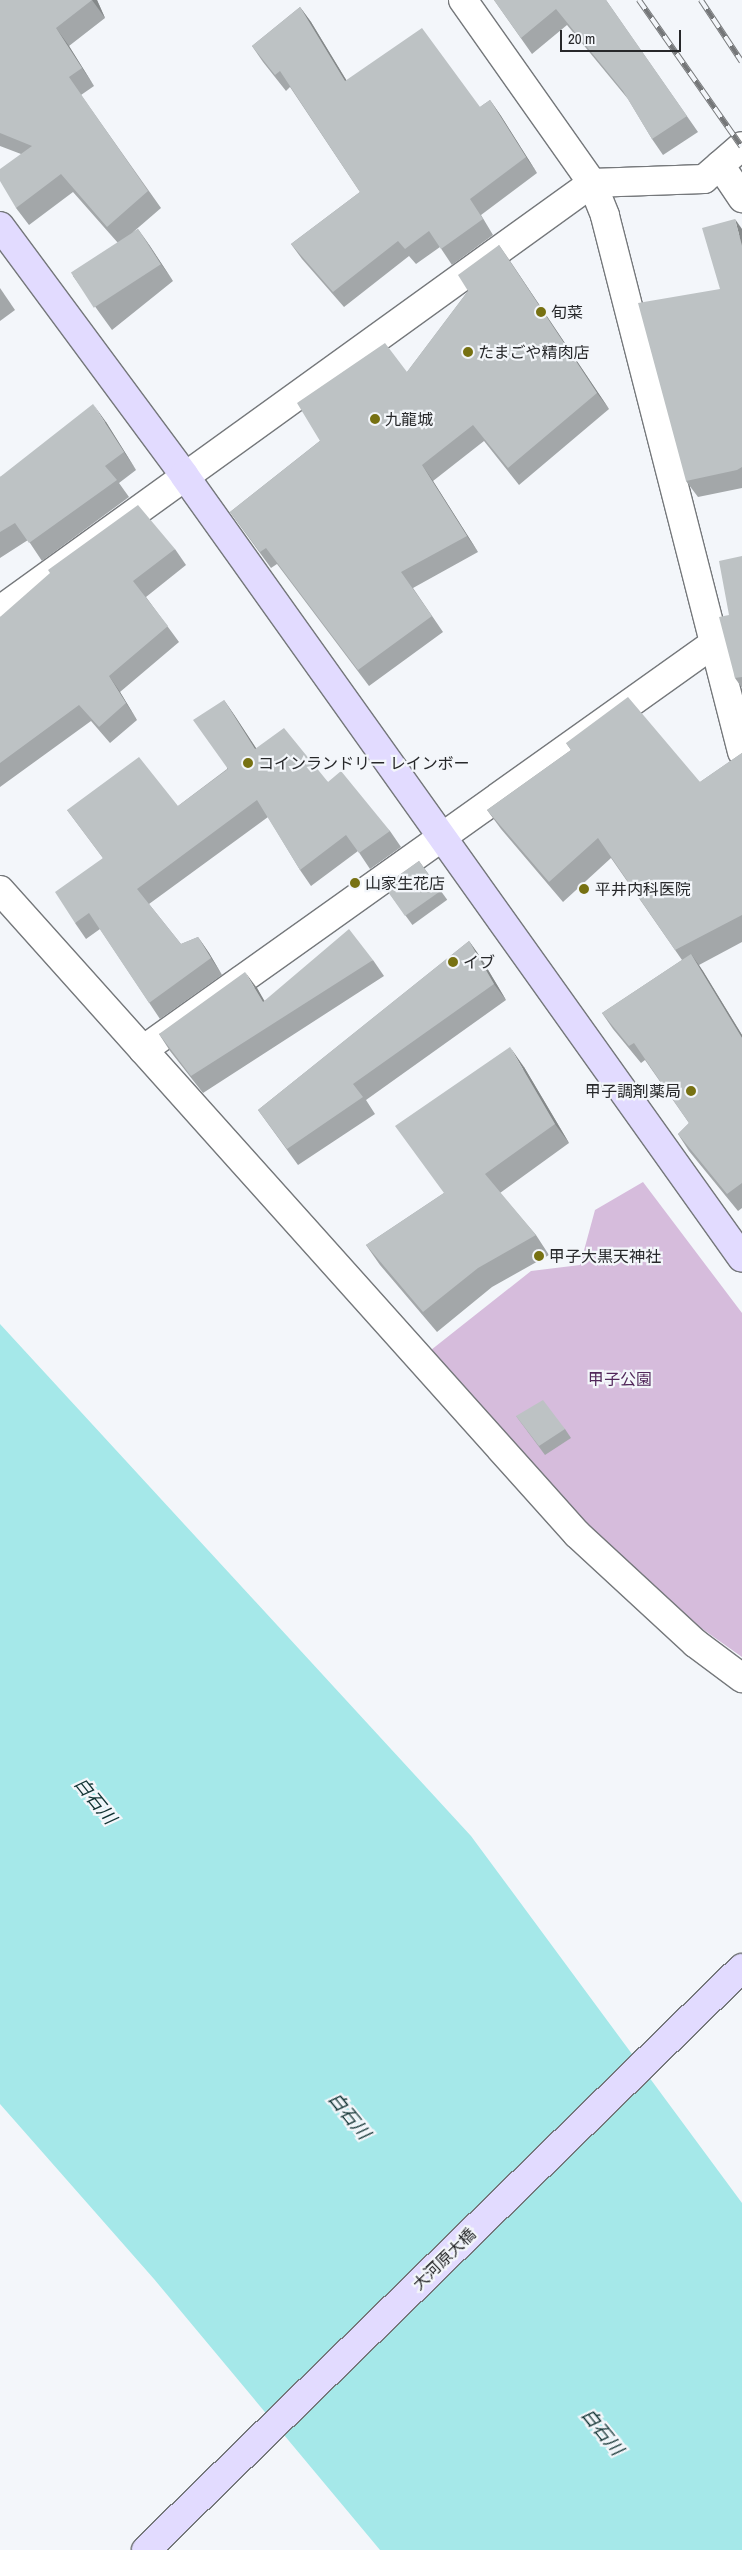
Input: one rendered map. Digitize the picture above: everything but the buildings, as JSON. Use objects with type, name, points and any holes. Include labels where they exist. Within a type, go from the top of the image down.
[{"type":"street","points":[[463,0],[592,183],[605,216],[742,752]]},
{"type":"street","points":[[0,610],[184,475],[592,183],[704,179],[742,146]]},
{"type":"street","points":[[720,165],[742,198]]},
{"type":"street","points":[[0,226],[184,475],[742,1258]]},
{"type":"street","points":[[143,1050],[713,644]]},
{"type":"street","points":[[0,890],[577,1534],[695,1643],[742,1678]]},
{"type":"street","name":"大河原大橋","points":[[146,2550],[742,1968]]},
{"type":"green space","name":"甲子公園","points":[[643,1182],[742,1313],[742,1657],[694,1623],[584,1524],[431,1350],[531,1271],[580,1265],[595,1210]]},
{"type":"water","name":"白石川","points":[[0,1324],[471,1836],[742,2203],[742,2550],[380,2550],[154,2279],[0,2104]]},
{"type":"railway","points":[[639,0],[742,147]]},
{"type":"railway","points":[[701,0],[742,62]]},
{"type":"place","name":"旬菜","points":[[541,312]]},
{"type":"place","name":"たまごや精肉店","points":[[468,352]]},
{"type":"place","name":"九龍城","points":[[375,419]]},
{"type":"place","name":"コインランドリー レインボー","points":[[248,763]]},
{"type":"place","name":"山家生花店","points":[[355,883]]},
{"type":"place","name":"平井内科医院","points":[[584,889]]},
{"type":"place","name":"イブ","points":[[453,962]]},
{"type":"place","name":"甲子調剤薬局","points":[[691,1091]]},
{"type":"place","name":"甲子大黒天神社","points":[[539,1256]]}]
